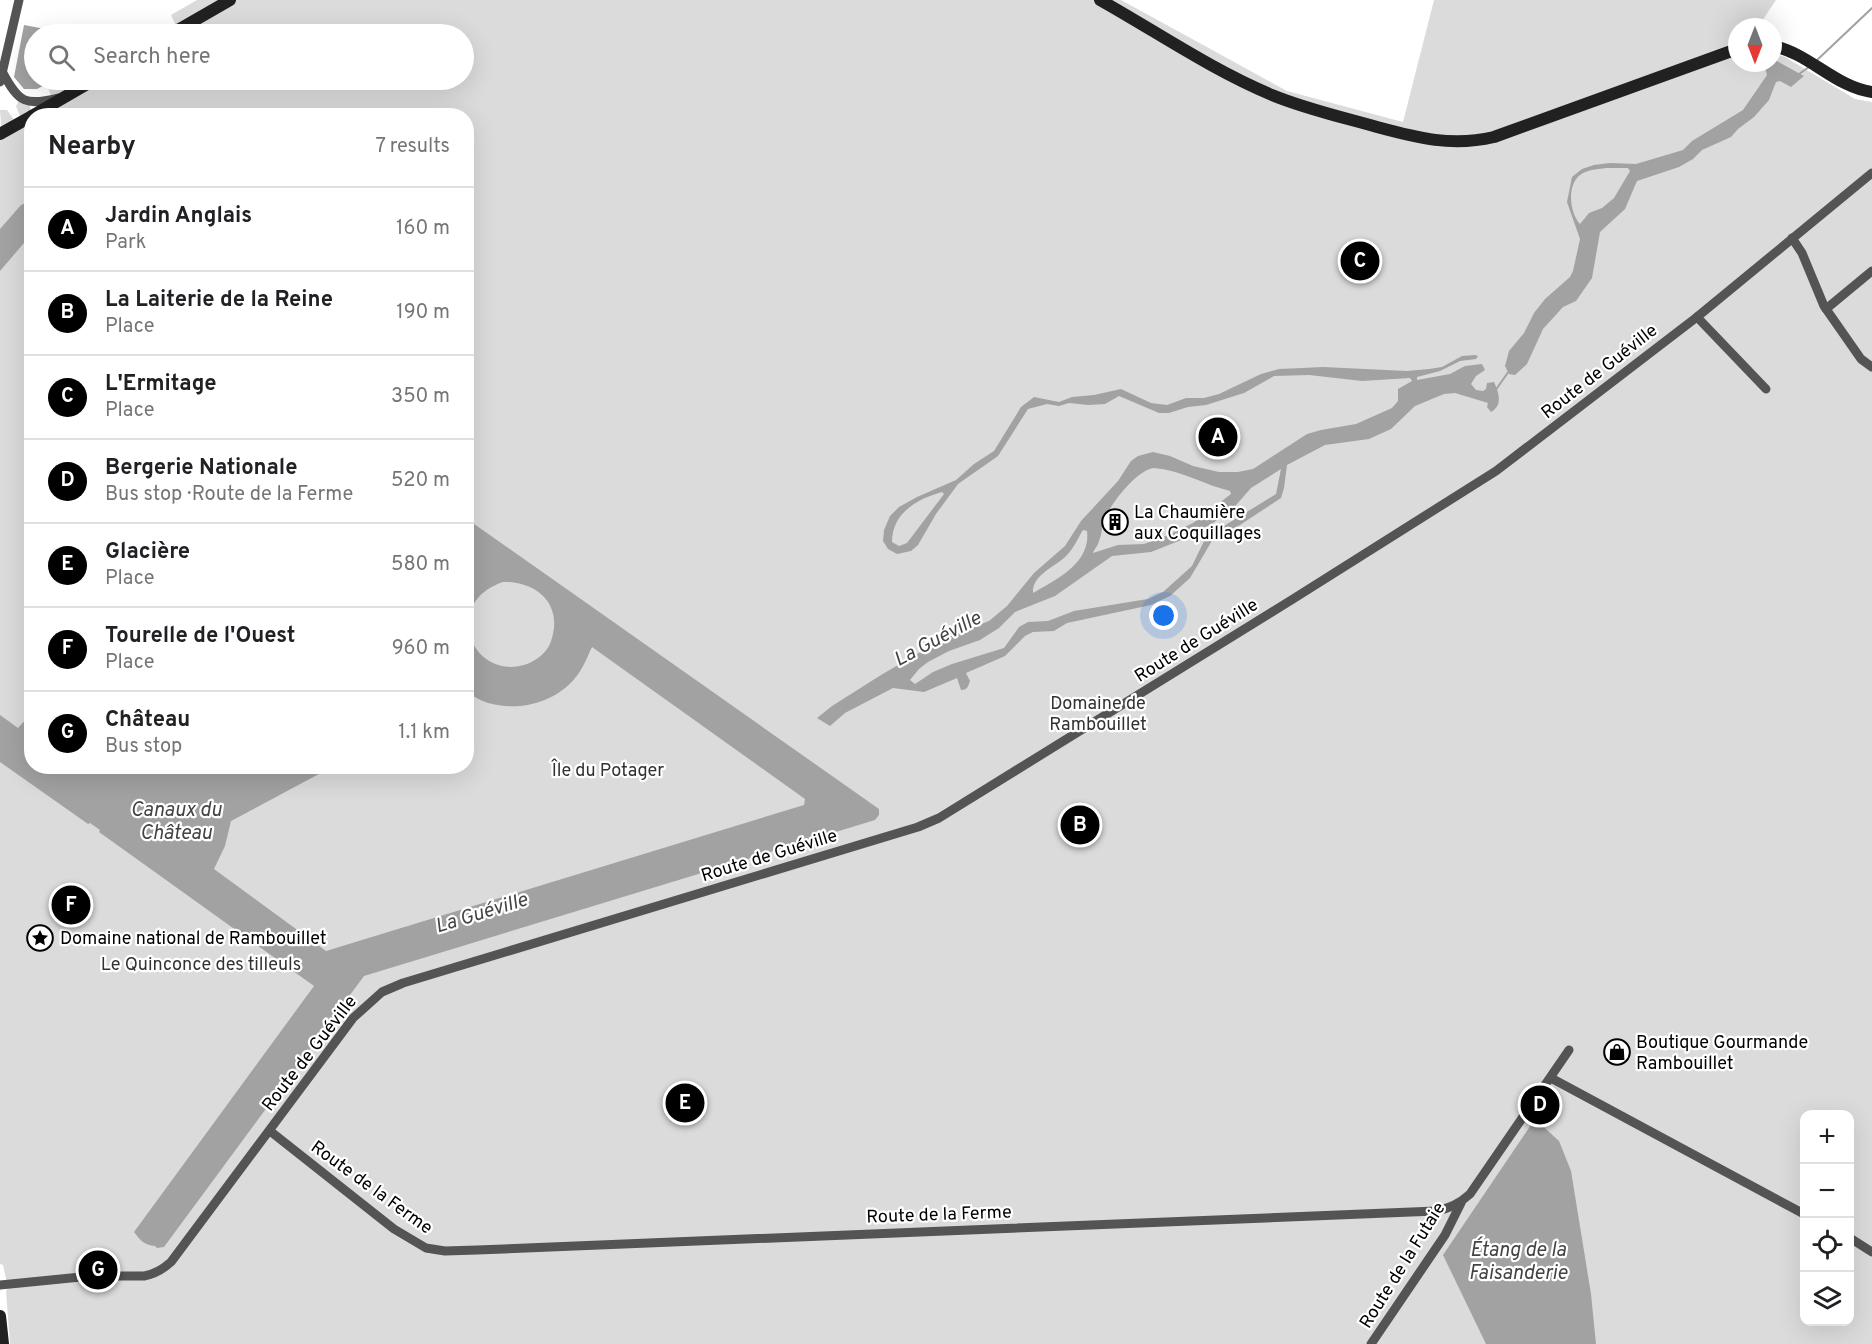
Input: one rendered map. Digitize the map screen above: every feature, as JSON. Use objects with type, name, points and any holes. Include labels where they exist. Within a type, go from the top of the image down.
[{"type":"main road","points":[[188,24],[230,0]]},
{"type":"main road","points":[[1100,0],[1242,81],[1273,95],[1365,124],[1426,139],[1451,142],[1494,137],[1728,52]]},
{"type":"main road","points":[[1782,48],[1806,59],[1851,86],[1872,92]]},
{"type":"main road","points":[[45,108],[76,90]]},
{"type":"main road","points":[[0,134],[24,120]]},
{"type":"main road","points":[[0,1316],[3,1344]]},
{"type":"street","points":[[19,0],[1,78],[25,101],[37,103],[67,95]]},
{"type":"street","name":"Route de Guéville","points":[[0,1285],[91,1275],[144,1276],[160,1271],[171,1262],[353,1018],[382,992],[403,983],[918,827],[939,818],[1496,471],[1697,317],[1872,173]]},
{"type":"street","points":[[1792,238],[1802,253],[1817,293],[1826,309],[1861,359],[1872,367]]},
{"type":"street","points":[[1826,309],[1872,271]]},
{"type":"street","points":[[1697,317],[1766,389]]},
{"type":"street","points":[[1461,1203],[1470,1194],[1569,1050]]},
{"type":"street","points":[[1551,1078],[1800,1212]]},
{"type":"street","name":"Route de la Ferme","points":[[270,1131],[394,1229],[426,1248],[445,1251],[1436,1211],[1461,1203]]},
{"type":"street","name":"Route de la Futaie","points":[[1371,1344],[1445,1235],[1461,1203]]},
{"type":"street","points":[[1854,1241],[1872,1252]]},
{"type":"green space","name":"Domaine de Rambouillet","points":[[197,0],[1121,0],[1287,91],[1403,122],[1434,0],[1776,0],[1764,18],[1728,18],[1728,72],[1782,72],[1782,56],[1855,99],[1872,102],[1872,1344],[10,1344],[6,1291],[8,1288],[3,1265],[0,1264],[0,140],[2,136],[0,110],[7,110],[15,121],[20,116],[16,106],[19,100],[29,103],[30,108],[24,108],[24,774],[474,774],[474,108],[47,108],[54,104],[49,90],[474,90],[474,24],[175,24],[171,15]]},
{"type":"water","points":[[24,25],[24,89],[14,77]]},
{"type":"water","points":[[1782,64],[1804,76],[1791,87],[1780,81],[1776,82],[1769,100],[1731,137],[1702,150],[1693,159],[1679,167],[1637,181],[1625,209],[1600,232],[1592,278],[1576,301],[1563,307],[1543,329],[1527,364],[1515,375],[1509,374],[1505,366],[1509,351],[1524,333],[1534,313],[1545,299],[1570,277],[1573,271],[1580,239],[1567,202],[1572,177],[1582,169],[1594,165],[1636,164],[1683,150],[1692,141],[1743,110],[1767,75],[1766,72],[1782,72]],"holes":[[[1607,168],[1628,168],[1630,171],[1614,198],[1602,208],[1589,213],[1580,224],[1573,212],[1571,197],[1578,177],[1592,170]]]},
{"type":"water","points":[[24,204],[24,243],[0,271],[0,229]]},
{"type":"water","points":[[1462,356],[1478,356],[1476,359],[1460,361],[1440,371],[1417,377],[1417,380],[1450,374],[1465,366],[1482,364],[1485,370],[1476,376],[1471,384],[1476,390],[1483,391],[1487,383],[1494,382],[1499,398],[1495,409],[1491,412],[1487,407],[1488,403],[1455,393],[1444,394],[1415,406],[1391,429],[1369,439],[1325,445],[1287,465],[1281,498],[1240,525],[1213,539],[1190,578],[1170,596],[1151,605],[1067,623],[1054,631],[1033,632],[1025,636],[1005,656],[966,673],[970,681],[965,689],[961,690],[957,678],[924,692],[893,688],[845,713],[830,726],[817,718],[881,675],[941,640],[989,621],[1007,606],[1034,573],[1065,546],[1081,521],[1118,481],[1131,461],[1138,456],[1153,452],[1219,472],[1253,469],[1307,434],[1356,424],[1392,408],[1398,401],[1398,389],[1412,381],[1410,378],[1362,381],[1309,375],[1274,376],[1244,393],[1206,405],[1188,407],[1169,413],[1159,413],[1119,396],[1105,404],[1069,403],[1059,406],[1047,404],[1028,409],[998,456],[958,484],[936,514],[918,545],[911,551],[897,554],[888,549],[883,541],[884,530],[890,516],[899,507],[917,497],[956,480],[994,451],[1021,407],[1034,397],[1059,402],[1072,397],[1121,389],[1151,403],[1167,405],[1186,398],[1204,398],[1219,394],[1261,374],[1279,369],[1323,367],[1407,371],[1442,367]],"holes":[[[1164,469],[1230,491],[1231,494],[1193,523],[1166,536],[1144,544],[1118,545],[1093,553],[1105,518],[1113,504],[1133,480],[1147,470]],[[1281,469],[1276,494],[1206,537],[1192,566],[1163,592],[1148,599],[1074,611],[1048,621],[1028,622],[1019,627],[1004,648],[952,664],[933,672],[915,684],[910,680],[928,662],[949,651],[980,640],[999,628],[1015,612],[1055,596],[1112,556],[1151,552],[1194,535],[1230,512],[1251,488]],[[942,492],[944,494],[907,543],[899,546],[892,542],[893,532],[901,515],[915,503]],[[1083,530],[1087,531],[1087,543],[1077,562],[1070,570],[1033,593],[1040,576],[1067,555]]]},
{"type":"water","name":"Canaux du Château","points":[[474,524],[879,809],[879,815],[875,820],[364,976],[164,1247],[157,1248],[140,1240],[134,1232],[314,986],[99,832],[100,830],[0,762],[0,715],[18,728],[24,722],[24,774],[319,774],[231,821],[225,846],[214,869],[326,951],[804,805],[805,799],[592,647],[574,679],[554,696],[528,705],[501,706],[474,696],[474,644],[489,661],[505,667],[524,665],[538,658],[549,646],[554,628],[554,617],[551,608],[540,593],[523,584],[513,582],[503,582],[484,592],[474,605]]},
{"type":"water","name":"Étang de la Faisanderie","points":[[1535,1119],[1559,1141],[1571,1171],[1591,1294],[1596,1344],[1486,1344],[1443,1255]]},
{"type":"waterway","name":"La Guéville","points":[[1815,62],[1872,8]]},
{"type":"waterway","name":"La Guéville","points":[[1799,74],[1809,67]]},
{"type":"waterway","name":"La Guéville","points":[[1495,391],[1509,371]]},
{"type":"place","name":"L'Ermitage","points":[[1360,261]]},
{"type":"place","name":"Jardin Anglais","points":[[1218,437]]},
{"type":"place","name":"La Chaumière aux Coquillages","points":[[1115,522]]},
{"type":"place","name":"La Laiterie de la Reine","points":[[1080,825]]},
{"type":"place","name":"Tourelle de l'Ouest","points":[[71,905]]},
{"type":"place","name":"Domaine national de Rambouillet","points":[[40,938]]},
{"type":"place","name":"Boutique Gourmande Rambouillet","points":[[1617,1052]]},
{"type":"place","name":"Glacière","points":[[685,1103]]},
{"type":"place","name":"Bergerie Nationale","points":[[1540,1105]]},
{"type":"place","name":"Château","points":[[98,1270]]},
{"type":"park label","name":"Île du Potager","points":[[608,770]]},
{"type":"park label","name":"Le Quinconce des tilleuls","points":[[201,964]]}]
